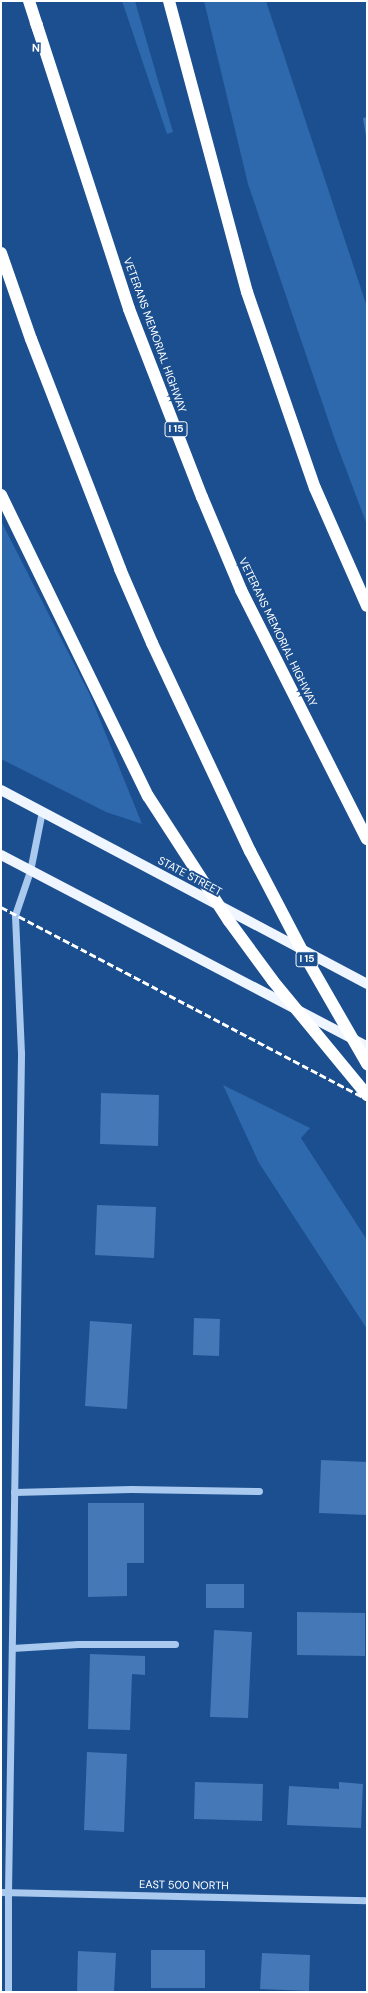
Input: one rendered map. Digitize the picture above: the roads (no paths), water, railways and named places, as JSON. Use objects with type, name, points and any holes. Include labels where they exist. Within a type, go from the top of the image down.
[{"type":"highway","name":"VETERANS MEMORIAL HIGHWAY","points":[[28,1],[129,309],[202,497],[241,590],[367,839]]},
{"type":"highway","points":[[169,1],[246,292],[315,488],[367,606]]},
{"type":"highway","name":"I 15","points":[[1,253],[31,339],[120,569],[152,643],[250,851],[305,956],[367,1064]]},
{"type":"highway","points":[[1,495],[148,796],[229,921],[302,1017],[367,1095]]},
{"type":"main road","name":"STATE STREET","points":[[1,790],[367,984]]},
{"type":"main road","points":[[1,855],[367,1046]]},
{"type":"street","points":[[8,1992],[4,1892],[12,1648],[21,1053],[15,915],[30,871],[42,811]]},
{"type":"street","points":[[14,1492],[131,1489],[259,1491]]},
{"type":"street","points":[[12,1648],[78,1644],[175,1644]]},
{"type":"street","name":"EAST 500 NORTH","points":[[4,1892],[367,1900]]},
{"type":"railway","points":[[1,907],[367,1099]]}]
